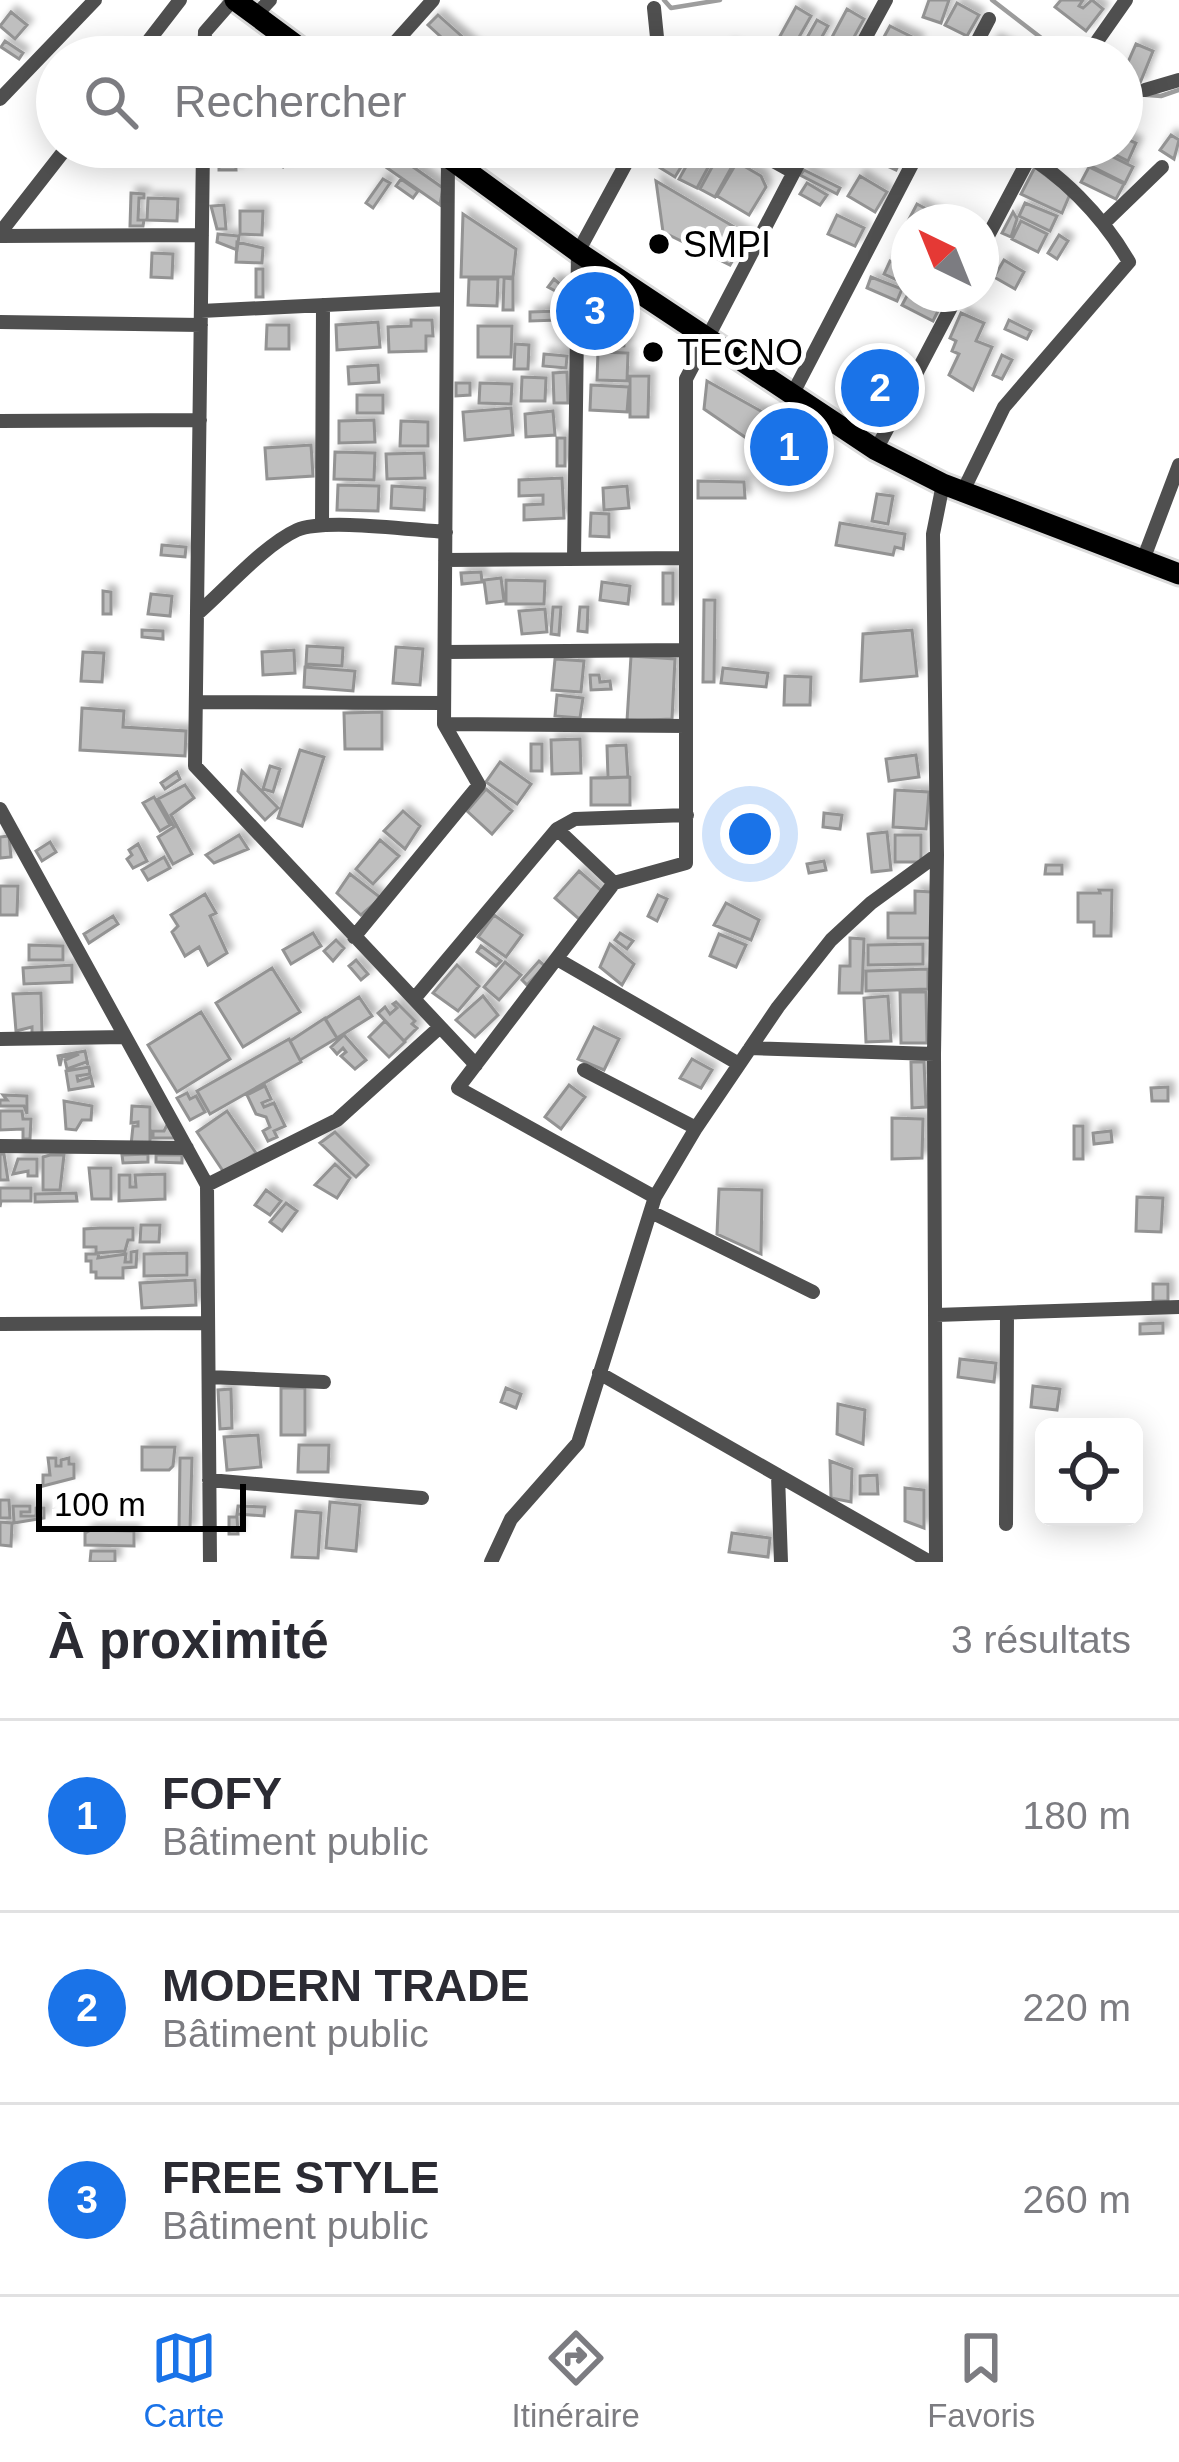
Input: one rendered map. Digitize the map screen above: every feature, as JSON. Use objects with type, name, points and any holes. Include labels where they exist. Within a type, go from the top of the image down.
[{"type":"main road","points":[[234,0],[263,8],[291,36]]},
{"type":"main road","points":[[463,168],[578,252],[876,450],[953,488],[1179,574]]},
{"type":"street","points":[[60,36],[95,0]]},
{"type":"street","points":[[152,36],[180,0]]},
{"type":"street","points":[[205,36],[234,0]]},
{"type":"street","points":[[401,36],[433,0]]},
{"type":"street","points":[[866,36],[886,0]]},
{"type":"street","points":[[1100,36],[1126,0]]},
{"type":"street","points":[[654,8],[657,36]]},
{"type":"street","points":[[980,36],[989,20]]},
{"type":"street","points":[[0,99],[36,61]]},
{"type":"street","points":[[1145,90],[1179,80]]},
{"type":"street","points":[[1104,223],[1162,167]]},
{"type":"street","points":[[0,234],[51,168]]},
{"type":"street","points":[[203,168],[195,766],[476,1065]]},
{"type":"street","points":[[354,938],[479,784],[444,724],[447,299],[442,168]]},
{"type":"street","points":[[574,559],[578,252],[623,168]]},
{"type":"street","points":[[787,168],[794,172]]},
{"type":"street","points":[[796,168],[686,379],[686,863],[614,883],[458,1088],[813,1292]]},
{"type":"street","points":[[791,397],[910,168]]},
{"type":"street","points":[[999,214],[1023,168]]},
{"type":"street","points":[[599,1373],[933,1562],[937,855],[933,534],[953,488],[1004,407],[1127,268],[1126,257],[1104,223],[1049,168]]},
{"type":"street","points":[[0,234],[202,235]]},
{"type":"street","points":[[0,322],[201,318],[447,299]]},
{"type":"street","points":[[322,525],[323,305]]},
{"type":"street","points":[[876,450],[949,312]]},
{"type":"street","points":[[0,421],[200,420]]},
{"type":"street","points":[[1143,560],[1179,465]]},
{"type":"street","points":[[197,614],[301,528],[446,532]]},
{"type":"street","points":[[445,560],[686,558]]},
{"type":"street","points":[[445,652],[686,650]]},
{"type":"street","points":[[196,702],[444,703]]},
{"type":"street","points":[[444,724],[686,726]]},
{"type":"street","points":[[0,809],[207,1185],[210,1562]]},
{"type":"street","points":[[414,999],[557,829],[574,819],[687,815]]},
{"type":"street","points":[[557,829],[614,883]]},
{"type":"street","points":[[491,1562],[512,1519],[578,1444],[653,1204],[696,1128],[749,1048],[831,940],[937,855]]},
{"type":"street","points":[[557,959],[739,1064]]},
{"type":"street","points":[[207,1185],[337,1120],[440,1027]]},
{"type":"street","points":[[0,1039],[125,1036]]},
{"type":"street","points":[[749,1048],[934,1054]]},
{"type":"street","points":[[584,1070],[696,1128]]},
{"type":"street","points":[[0,1146],[187,1148]]},
{"type":"street","points":[[936,1315],[1179,1307]]},
{"type":"street","points":[[1006,1313],[1006,1524]]},
{"type":"street","points":[[0,1324],[208,1323]]},
{"type":"street","points":[[209,1377],[324,1382]]},
{"type":"street","points":[[778,1475],[781,1562]]},
{"type":"street","points":[[209,1480],[422,1498]]},
{"type":"building","points":[[929,0],[949,0],[941,23],[923,17]]},
{"type":"building","points":[[1061,0],[1083,0],[1079,6],[1083,8],[1092,0],[1103,9],[1086,31],[1055,7]]},
{"type":"building","points":[[957,3],[979,15],[967,36],[945,25]]},
{"type":"building","points":[[796,7],[811,16],[800,36],[780,36]]},
{"type":"building","points":[[847,9],[864,19],[855,36],[833,36]]},
{"type":"building","points":[[11,12],[27,25],[15,39],[0,26]]},
{"type":"building","points":[[438,15],[462,36],[440,36],[428,25]]},
{"type":"building","points":[[817,20],[828,26],[822,36],[808,36]]},
{"type":"building","points":[[890,26],[910,36],[885,36]]},
{"type":"building","points":[[5,41],[23,53],[19,59],[1,47]]},
{"type":"building","points":[[1143,47],[1153,51],[1143,76]]},
{"type":"building","points":[[1171,135],[1179,140],[1174,159],[1160,150]]},
{"type":"building","points":[[387,168],[415,168],[443,188],[440,205]]},
{"type":"building","points":[[685,168],[708,168],[697,188],[679,179]]},
{"type":"building","points":[[712,168],[731,168],[715,197],[700,189]]},
{"type":"building","points":[[733,168],[747,168],[761,176],[766,187],[749,215],[717,196]]},
{"type":"building","points":[[1036,168],[1070,194],[1062,213],[1021,194]]},
{"type":"building","points":[[1091,168],[1124,184],[1116,199],[1081,182]]},
{"type":"building","points":[[1095,168],[1132,168],[1125,183]]},
{"type":"building","points":[[804,170],[840,188],[837,194],[800,175]]},
{"type":"building","points":[[860,176],[887,192],[875,212],[848,196]]},
{"type":"building","points":[[383,179],[390,183],[373,208],[366,203]]},
{"type":"building","points":[[401,179],[418,191],[413,198],[396,186]]},
{"type":"building","points":[[656,181],[748,235],[730,265],[663,232]]},
{"type":"building","points":[[807,183],[827,195],[820,205],[800,194]]},
{"type":"building","points":[[131,193],[144,194],[139,198],[138,220],[144,220],[143,226],[130,226]]},
{"type":"building","points":[[148,198],[178,199],[177,221],[147,220]]},
{"type":"building","points":[[1025,203],[1057,216],[1050,231],[1019,216]]},
{"type":"building","points":[[224,205],[226,229],[217,229],[211,206]]},
{"type":"building","points":[[240,211],[263,211],[262,235],[240,234]]},
{"type":"building","points":[[1013,212],[1017,219],[1011,237],[1002,233]]},
{"type":"building","points":[[463,214],[516,249],[513,277],[461,277]]},
{"type":"building","points":[[837,215],[864,228],[855,246],[828,234]]},
{"type":"building","points":[[1021,221],[1047,234],[1038,252],[1012,239]]},
{"type":"building","points":[[218,234],[239,236],[237,250],[217,242]]},
{"type":"building","points":[[1059,235],[1068,241],[1057,259],[1048,253]]},
{"type":"building","points":[[237,242],[263,248],[262,263],[236,262]]},
{"type":"building","points":[[152,253],[173,254],[172,278],[151,277]]},
{"type":"building","points":[[1004,260],[1024,272],[1015,289],[999,280]]},
{"type":"building","points":[[256,269],[263,269],[263,297],[256,297]]},
{"type":"building","points":[[871,277],[891,285],[891,298],[867,288]]},
{"type":"building","points":[[504,278],[513,279],[513,310],[503,310]]},
{"type":"building","points":[[469,279],[498,279],[497,306],[468,305]]},
{"type":"building","points":[[554,279],[568,291],[568,311],[558,309],[559,293],[548,287]]},
{"type":"building","points":[[558,311],[558,320],[530,321],[530,312]]},
{"type":"building","points":[[916,312],[938,312],[933,321]]},
{"type":"building","points":[[961,313],[984,323],[976,341],[992,347],[973,390],[949,375],[959,354],[952,351],[956,341],[950,338]]},
{"type":"building","points":[[411,320],[432,320],[433,336],[426,336],[426,351],[389,352],[388,327],[411,326]]},
{"type":"building","points":[[1009,320],[1031,331],[1027,339],[1005,329]]},
{"type":"building","points":[[378,322],[380,347],[337,350],[336,325]]},
{"type":"building","points":[[623,322],[624,346],[602,347],[601,323]]},
{"type":"building","points":[[267,325],[289,325],[289,349],[266,349]]},
{"type":"building","points":[[478,326],[512,326],[511,357],[478,357]]},
{"type":"building","points":[[515,344],[529,345],[528,369],[514,369]]},
{"type":"building","points":[[598,352],[628,353],[627,381],[597,380]]},
{"type":"building","points":[[544,354],[567,356],[566,368],[543,366]]},
{"type":"building","points":[[1002,355],[1012,360],[1002,379],[993,375]]},
{"type":"building","points":[[378,365],[379,382],[349,384],[348,367]]},
{"type":"building","points":[[567,372],[568,403],[554,403],[553,373]]},
{"type":"building","points":[[630,376],[649,376],[648,417],[630,417]]},
{"type":"building","points":[[522,377],[546,378],[545,401],[521,401]]},
{"type":"building","points":[[707,381],[809,438],[803,477],[704,409]]},
{"type":"building","points":[[456,383],[470,383],[470,395],[456,396]]},
{"type":"building","points":[[480,383],[512,384],[511,404],[479,403]]},
{"type":"building","points":[[591,385],[629,387],[627,412],[590,410]]},
{"type":"building","points":[[357,395],[383,395],[383,413],[357,413]]},
{"type":"building","points":[[511,408],[513,435],[465,440],[463,412]]},
{"type":"building","points":[[553,411],[555,435],[526,437],[525,414]]},
{"type":"building","points":[[374,420],[375,442],[339,443],[339,421]]},
{"type":"building","points":[[401,421],[428,422],[428,446],[400,446]]},
{"type":"building","points":[[557,438],[565,438],[565,466],[557,466]]},
{"type":"building","points":[[311,445],[313,476],[267,479],[265,448]]},
{"type":"building","points":[[335,452],[375,453],[374,480],[334,479]]},
{"type":"building","points":[[424,453],[425,478],[387,479],[386,454]]},
{"type":"building","points":[[562,478],[564,518],[524,520],[524,505],[543,504],[543,495],[519,496],[519,480]]},
{"type":"building","points":[[698,481],[744,482],[745,498],[698,498]]},
{"type":"building","points":[[338,485],[379,486],[378,511],[337,510]]},
{"type":"building","points":[[392,486],[425,488],[424,510],[391,508]]},
{"type":"building","points":[[627,486],[629,508],[604,510],[603,488]]},
{"type":"building","points":[[877,494],[893,496],[888,524],[872,521]]},
{"type":"building","points":[[591,513],[609,514],[609,537],[590,536]]},
{"type":"building","points":[[840,523],[905,534],[903,549],[895,547],[893,555],[836,545]]},
{"type":"building","points":[[162,545],[186,547],[185,557],[161,555]]},
{"type":"building","points":[[481,572],[482,582],[462,584],[461,573]]},
{"type":"building","points":[[663,573],[673,573],[673,604],[663,604]]},
{"type":"building","points":[[501,578],[504,601],[487,603],[484,580]]},
{"type":"building","points":[[506,580],[545,581],[544,604],[506,604]]},
{"type":"building","points":[[602,582],[630,586],[628,604],[600,600]]},
{"type":"building","points":[[103,591],[111,592],[111,614],[103,614]]},
{"type":"building","points":[[151,594],[172,596],[170,616],[148,614]]},
{"type":"building","points":[[704,600],[715,600],[714,682],[703,682]]},
{"type":"building","points":[[553,607],[561,607],[559,635],[551,634]]},
{"type":"building","points":[[580,607],[588,607],[587,632],[578,631]]},
{"type":"building","points":[[545,609],[547,632],[522,634],[519,611]]},
{"type":"building","points":[[142,630],[163,631],[163,639],[142,637]]},
{"type":"building","points":[[912,630],[917,676],[861,681],[863,634]]},
{"type":"building","points":[[307,646],[343,648],[342,666],[306,664]]},
{"type":"building","points":[[396,647],[423,649],[420,685],[393,683]]},
{"type":"building","points":[[294,650],[295,673],[263,675],[262,652]]},
{"type":"building","points":[[83,652],[104,653],[102,682],[81,681]]},
{"type":"building","points":[[631,656],[675,659],[672,719],[627,721]]},
{"type":"building","points":[[555,659],[584,661],[581,692],[552,690]]},
{"type":"building","points":[[305,667],[355,671],[353,691],[304,687]]},
{"type":"building","points":[[723,668],[768,673],[766,687],[721,683]]},
{"type":"building","points":[[590,675],[599,675],[600,682],[610,681],[611,689],[591,690]]},
{"type":"building","points":[[785,676],[811,677],[810,705],[784,705]]},
{"type":"building","points":[[557,695],[583,698],[580,718],[555,716]]},
{"type":"building","points":[[82,708],[124,711],[123,727],[186,731],[185,756],[80,750]]},
{"type":"building","points":[[382,712],[382,749],[345,749],[344,713]]},
{"type":"building","points":[[580,739],[581,773],[552,774],[551,740]]},
{"type":"building","points":[[531,744],[542,744],[542,771],[531,771]]},
{"type":"building","points":[[626,745],[628,777],[608,778],[607,746]]},
{"type":"building","points":[[300,750],[324,757],[302,826],[278,818]]},
{"type":"building","points":[[916,755],[919,777],[889,781],[886,759]]},
{"type":"building","points":[[500,762],[531,784],[517,804],[486,782]]},
{"type":"building","points":[[270,766],[280,769],[273,792],[263,789]]},
{"type":"building","points":[[242,771],[278,808],[265,820],[238,791]]},
{"type":"building","points":[[177,772],[180,779],[165,789],[161,783]]},
{"type":"building","points":[[630,777],[630,805],[591,805],[591,778]]},
{"type":"building","points":[[185,785],[194,798],[171,815],[192,854],[173,864],[158,837],[174,827],[158,799]]},
{"type":"building","points":[[486,789],[512,811],[492,834],[467,811]]},
{"type":"building","points":[[895,790],[929,792],[926,829],[893,827]]},
{"type":"building","points":[[154,797],[170,825],[160,831],[143,803]]},
{"type":"building","points":[[403,811],[420,826],[405,849],[384,831]]},
{"type":"building","points":[[824,813],[842,815],[840,829],[823,827]]},
{"type":"building","points":[[887,832],[891,870],[872,872],[868,834]]},
{"type":"building","points":[[239,835],[248,849],[214,863],[206,855]]},
{"type":"building","points":[[895,835],[921,835],[921,862],[895,862]]},
{"type":"building","points":[[9,836],[11,857],[0,858],[0,837]]},
{"type":"building","points":[[380,840],[399,856],[373,884],[356,869]]},
{"type":"building","points":[[50,842],[56,852],[42,861],[36,851]]},
{"type":"building","points":[[138,844],[147,861],[133,868],[127,859],[132,855],[129,850]]},
{"type":"building","points":[[164,857],[170,868],[148,880],[142,870]]},
{"type":"building","points":[[824,861],[826,870],[809,873],[807,864]]},
{"type":"building","points":[[1046,865],[1062,865],[1062,874],[1045,874]]},
{"type":"building","points":[[579,871],[603,892],[579,919],[555,898]]},
{"type":"building","points":[[350,874],[381,898],[361,915],[337,893]]},
{"type":"building","points":[[0,886],[18,886],[17,915],[0,915]]},
{"type":"building","points":[[1112,890],[1111,936],[1094,936],[1094,922],[1078,922],[1078,893]]},
{"type":"building","points":[[915,891],[932,892],[931,938],[888,938],[888,913],[915,913]]},
{"type":"building","points":[[205,894],[216,913],[210,916],[227,953],[208,965],[199,947],[185,956],[172,932],[178,926],[171,915]]},
{"type":"building","points":[[658,895],[667,899],[657,921],[648,916]]},
{"type":"building","points":[[726,903],[759,920],[751,940],[714,925]]},
{"type":"building","points":[[494,915],[522,935],[506,957],[478,937]]},
{"type":"building","points":[[113,916],[118,924],[89,943],[84,934]]},
{"type":"building","points":[[313,933],[321,946],[291,964],[283,950]]},
{"type":"building","points":[[620,933],[633,941],[627,949],[615,940]]},
{"type":"building","points":[[719,934],[746,945],[736,967],[710,956]]},
{"type":"building","points":[[850,938],[864,939],[862,993],[839,993],[840,966],[850,966]]},
{"type":"building","points":[[336,940],[344,948],[333,961],[324,951]]},
{"type":"building","points":[[610,944],[634,964],[622,985],[600,967]]},
{"type":"building","points":[[923,944],[923,964],[868,965],[868,945]]},
{"type":"building","points":[[29,945],[63,946],[63,960],[29,960]]},
{"type":"building","points":[[481,946],[501,961],[496,966],[477,952]]},
{"type":"building","points":[[356,960],[368,974],[361,980],[349,966]]},
{"type":"building","points":[[539,961],[545,966],[527,985],[522,980]]},
{"type":"building","points":[[505,962],[521,975],[499,1000],[484,987]]},
{"type":"building","points":[[72,965],[72,982],[24,984],[23,968]]},
{"type":"building","points":[[457,965],[479,986],[458,1011],[433,993]]},
{"type":"building","points":[[272,968],[300,1012],[243,1047],[216,1003]]},
{"type":"building","points":[[928,969],[928,989],[866,991],[866,971]]},
{"type":"building","points":[[900,992],[926,992],[927,1043],[901,1043]]},
{"type":"building","points":[[41,993],[42,1034],[32,1034],[32,1027],[16,1031],[13,994]]},
{"type":"building","points":[[483,996],[498,1015],[475,1037],[456,1020]]},
{"type":"building","points":[[888,996],[891,1041],[866,1042],[864,998]]},
{"type":"building","points":[[359,997],[372,1016],[337,1038],[325,1019]]},
{"type":"building","points":[[396,1002],[417,1028],[404,1041],[378,1013],[385,1007],[390,1014]]},
{"type":"building","points":[[201,1012],[230,1059],[177,1092],[148,1045]]},
{"type":"building","points":[[325,1018],[337,1038],[300,1060],[290,1041]]},
{"type":"building","points":[[385,1021],[405,1042],[389,1057],[369,1037]]},
{"type":"building","points":[[594,1027],[619,1039],[604,1070],[578,1059]]},
{"type":"building","points":[[344,1035],[366,1060],[355,1069],[341,1056],[346,1052],[343,1048],[337,1054],[331,1047]]},
{"type":"building","points":[[289,1039],[301,1062],[210,1114],[197,1091]]},
{"type":"building","points":[[85,1051],[88,1065],[67,1069],[65,1060],[79,1054],[62,1057],[60,1066],[58,1056]]},
{"type":"building","points":[[692,1059],[712,1070],[701,1088],[680,1078]]},
{"type":"building","points":[[911,1062],[924,1062],[926,1107],[912,1108]]},
{"type":"building","points":[[89,1067],[90,1074],[77,1076],[78,1081],[91,1077],[93,1086],[69,1090],[66,1071]]},
{"type":"building","points":[[569,1085],[585,1097],[561,1129],[545,1117]]},
{"type":"building","points":[[265,1086],[271,1099],[262,1103],[264,1107],[274,1103],[285,1126],[268,1141],[263,1131],[270,1127],[266,1117],[256,1114],[247,1095]]},
{"type":"building","points":[[1168,1087],[1168,1101],[1152,1101],[1151,1088]]},
{"type":"building","points":[[187,1093],[190,1099],[196,1096],[205,1112],[190,1120],[177,1098]]},
{"type":"building","points":[[3,1095],[27,1096],[27,1114],[24,1106],[0,1106],[0,1100],[7,1100]]},
{"type":"building","points":[[64,1101],[92,1106],[91,1120],[82,1120],[76,1130],[66,1129]]},
{"type":"building","points":[[132,1106],[150,1107],[150,1146],[131,1145],[133,1126],[138,1126],[138,1122],[131,1123]]},
{"type":"building","points":[[0,1111],[22,1111],[23,1119],[31,1119],[30,1139],[23,1139],[23,1129],[0,1130]]},
{"type":"building","points":[[227,1111],[256,1153],[225,1174],[197,1132]]},
{"type":"building","points":[[892,1118],[923,1119],[922,1158],[892,1159]]},
{"type":"building","points":[[167,1125],[176,1138],[153,1138],[153,1131],[164,1131]]},
{"type":"building","points":[[1074,1126],[1083,1126],[1083,1159],[1074,1159]]},
{"type":"building","points":[[1111,1131],[1112,1142],[1094,1144],[1093,1133]]},
{"type":"building","points":[[335,1132],[368,1165],[356,1177],[320,1143]]},
{"type":"building","points":[[0,1154],[4,1154],[8,1180],[0,1180]]},
{"type":"building","points":[[148,1154],[148,1162],[123,1163],[122,1155]]},
{"type":"building","points":[[64,1155],[60,1190],[43,1190],[43,1157]]},
{"type":"building","points":[[156,1155],[182,1155],[182,1163],[156,1162]]},
{"type":"building","points":[[18,1159],[37,1159],[37,1176],[28,1176],[28,1171],[13,1174]]},
{"type":"building","points":[[335,1164],[350,1178],[337,1198],[315,1185]]},
{"type":"building","points":[[89,1168],[111,1168],[111,1199],[92,1199]]},
{"type":"building","points":[[165,1174],[165,1199],[119,1201],[119,1175],[130,1175],[130,1187],[136,1187],[135,1175]]},
{"type":"building","points":[[0,1188],[31,1188],[31,1201],[1,1201],[0,1207]]},
{"type":"building","points":[[719,1189],[762,1190],[761,1254],[717,1234]]},
{"type":"building","points":[[266,1190],[281,1201],[270,1215],[255,1205]]},
{"type":"building","points":[[76,1193],[77,1201],[35,1202],[35,1194]]},
{"type":"building","points":[[1137,1197],[1163,1198],[1161,1232],[1136,1231]]},
{"type":"building","points":[[286,1203],[297,1211],[282,1231],[270,1222]]},
{"type":"building","points":[[141,1225],[160,1225],[159,1242],[140,1242]]},
{"type":"building","points":[[133,1228],[133,1240],[128,1240],[125,1251],[96,1253],[96,1247],[84,1247],[84,1229]]},
{"type":"building","points":[[137,1251],[136,1267],[123,1268],[123,1278],[96,1278],[91,1261],[86,1261],[86,1254],[99,1254],[98,1258],[126,1254],[125,1262],[131,1262],[131,1252]]},
{"type":"building","points":[[187,1253],[187,1275],[144,1276],[144,1254]]},
{"type":"building","points":[[195,1280],[196,1305],[142,1308],[140,1283]]},
{"type":"building","points":[[1153,1284],[1168,1284],[1168,1301],[1153,1301]]},
{"type":"building","points":[[1163,1323],[1163,1333],[1140,1334],[1140,1324]]},
{"type":"building","points":[[960,1359],[996,1363],[994,1382],[958,1377]]},
{"type":"building","points":[[1033,1386],[1060,1389],[1057,1410],[1031,1407]]},
{"type":"building","points":[[281,1388],[305,1388],[305,1435],[281,1435]]},
{"type":"building","points":[[506,1388],[521,1394],[516,1408],[501,1402]]},
{"type":"building","points":[[231,1389],[232,1428],[220,1429],[218,1390]]},
{"type":"building","points":[[838,1404],[865,1410],[863,1444],[837,1434]]},
{"type":"building","points":[[258,1435],[261,1467],[227,1470],[224,1437]]},
{"type":"building","points":[[299,1445],[329,1445],[328,1472],[298,1472]]},
{"type":"building","points":[[142,1447],[175,1447],[173,1466],[142,1470]]},
{"type":"building","points":[[48,1458],[56,1458],[56,1466],[61,1466],[61,1460],[69,1458],[74,1478],[43,1486],[43,1475],[50,1475]]},
{"type":"building","points":[[180,1458],[192,1458],[190,1530],[179,1530]]},
{"type":"building","points":[[830,1461],[852,1469],[851,1502],[831,1498]]},
{"type":"building","points":[[877,1475],[878,1494],[860,1494],[860,1476]]},
{"type":"building","points":[[905,1488],[924,1490],[924,1528],[905,1521]]},
{"type":"building","points":[[0,1500],[9,1500],[10,1518],[0,1518]]},
{"type":"building","points":[[330,1502],[360,1505],[356,1551],[326,1548]]},
{"type":"building","points":[[13,1506],[30,1506],[30,1512],[21,1512],[21,1516],[36,1516],[36,1508],[44,1508],[44,1518],[14,1523]]},
{"type":"building","points":[[238,1506],[265,1507],[264,1516],[237,1514]]},
{"type":"building","points":[[296,1511],[321,1513],[318,1558],[292,1557]]},
{"type":"building","points":[[229,1517],[237,1517],[238,1534],[229,1534]]},
{"type":"building","points":[[0,1522],[12,1523],[11,1546],[0,1545]]},
{"type":"building","points":[[134,1531],[134,1546],[85,1545],[85,1533]]},
{"type":"building","points":[[732,1533],[770,1538],[768,1557],[729,1552]]},
{"type":"building","points":[[91,1551],[115,1551],[115,1562],[90,1562]]},
{"type":"waterway","points":[[664,0],[671,8],[720,0]]},
{"type":"waterway","points":[[992,0],[1039,36]]},
{"type":"waterway","points":[[1143,95],[1161,96],[1179,90]]},
{"type":"place","name":"SMPI","points":[[659,244]]},
{"type":"place","name":"FREE STYLE","points":[[595,311]]},
{"type":"place","name":"TECNO","points":[[653,352]]},
{"type":"place","name":"MODERN TRADE","points":[[880,388]]},
{"type":"place","name":"FOFY","points":[[789,447]]}]
